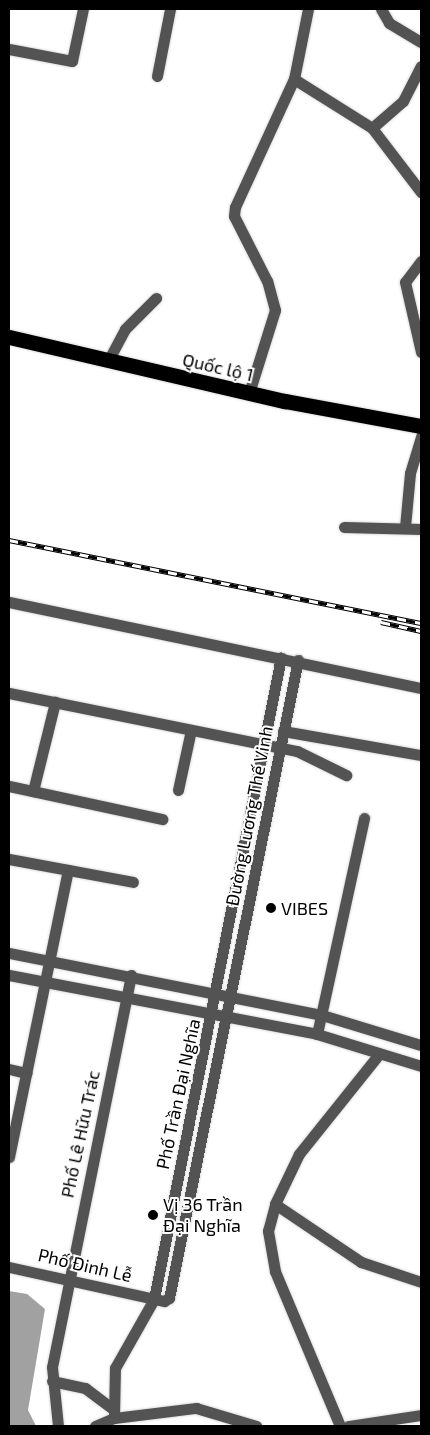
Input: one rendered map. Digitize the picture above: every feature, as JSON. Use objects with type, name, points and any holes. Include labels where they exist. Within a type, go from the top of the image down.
[{"type":"highway","name":"Quốc lộ 1","points":[[9,337],[249,393],[421,426]]},
{"type":"street","points":[[9,49],[72,61],[83,9]]},
{"type":"street","points":[[157,76],[170,9]]},
{"type":"street","points":[[249,393],[276,310],[267,281],[234,216],[235,207],[294,79],[308,9]]},
{"type":"street","points":[[381,9],[389,23],[421,42]]},
{"type":"street","points":[[372,128],[403,101],[421,66]]},
{"type":"street","points":[[294,79],[372,128],[421,192]]},
{"type":"street","points":[[421,261],[409,272],[405,287],[421,352]]},
{"type":"street","points":[[108,361],[125,329],[156,298]]},
{"type":"street","points":[[405,527],[410,474],[421,436]]},
{"type":"street","points":[[344,527],[405,527],[421,530]]},
{"type":"street","points":[[9,602],[298,660],[421,688]]},
{"type":"street","name":"Đường Lương Thế Vinh","points":[[213,1013],[233,900],[281,657]]},
{"type":"street","name":"Đường Lương Thế Vinh","points":[[230,1016],[250,903],[298,660]]},
{"type":"street","points":[[9,693],[304,753],[346,775]]},
{"type":"street","points":[[33,791],[55,702]]},
{"type":"street","points":[[178,790],[191,730]]},
{"type":"street","points":[[283,731],[421,755]]},
{"type":"street","points":[[9,786],[162,819]]},
{"type":"street","points":[[316,1034],[322,1015],[364,818]]},
{"type":"street","points":[[9,860],[133,882]]},
{"type":"street","points":[[9,1157],[68,870]]},
{"type":"street","points":[[233,900],[250,903]]},
{"type":"street","points":[[9,953],[131,975],[322,1015],[421,1045]]},
{"type":"street","points":[[9,975],[316,1034],[421,1066]]},
{"type":"street","name":"Phố Lê Hữu Trác","points":[[58,1426],[52,1381],[67,1278],[128,997],[131,975]]},
{"type":"street","name":"Phố Trần Đại Nghĩa","points":[[114,1414],[115,1368],[154,1299],[213,1013]]},
{"type":"street","name":"Phố Trần Đại Nghĩa","points":[[169,1298],[230,1016]]},
{"type":"street","points":[[392,1058],[399,1038]]},
{"type":"street","points":[[340,1426],[298,1332],[268,1249],[275,1204],[299,1154],[379,1054]]},
{"type":"street","points":[[9,1069],[27,1073]]},
{"type":"street","points":[[275,1204],[361,1262],[421,1282]]},
{"type":"street","name":"Phố Đinh Lễ","points":[[9,1267],[67,1278],[154,1299],[169,1298]]},
{"type":"street","points":[[52,1381],[85,1388],[114,1414]]},
{"type":"street","points":[[95,1426],[114,1414],[196,1408],[256,1426]]},
{"type":"street","points":[[348,1426],[421,1415]]},
{"type":"shaded area","points":[[9,1291],[27,1294],[45,1309],[28,1410],[36,1426],[9,1426]]},
{"type":"railway","points":[[9,540],[421,623]]},
{"type":"railway","points":[[381,622],[421,631]]},
{"type":"place","name":"VIBES","points":[[271,908]]},
{"type":"place","name":"Vị 36 Trần Đại Nghĩa","points":[[153,1215]]}]
